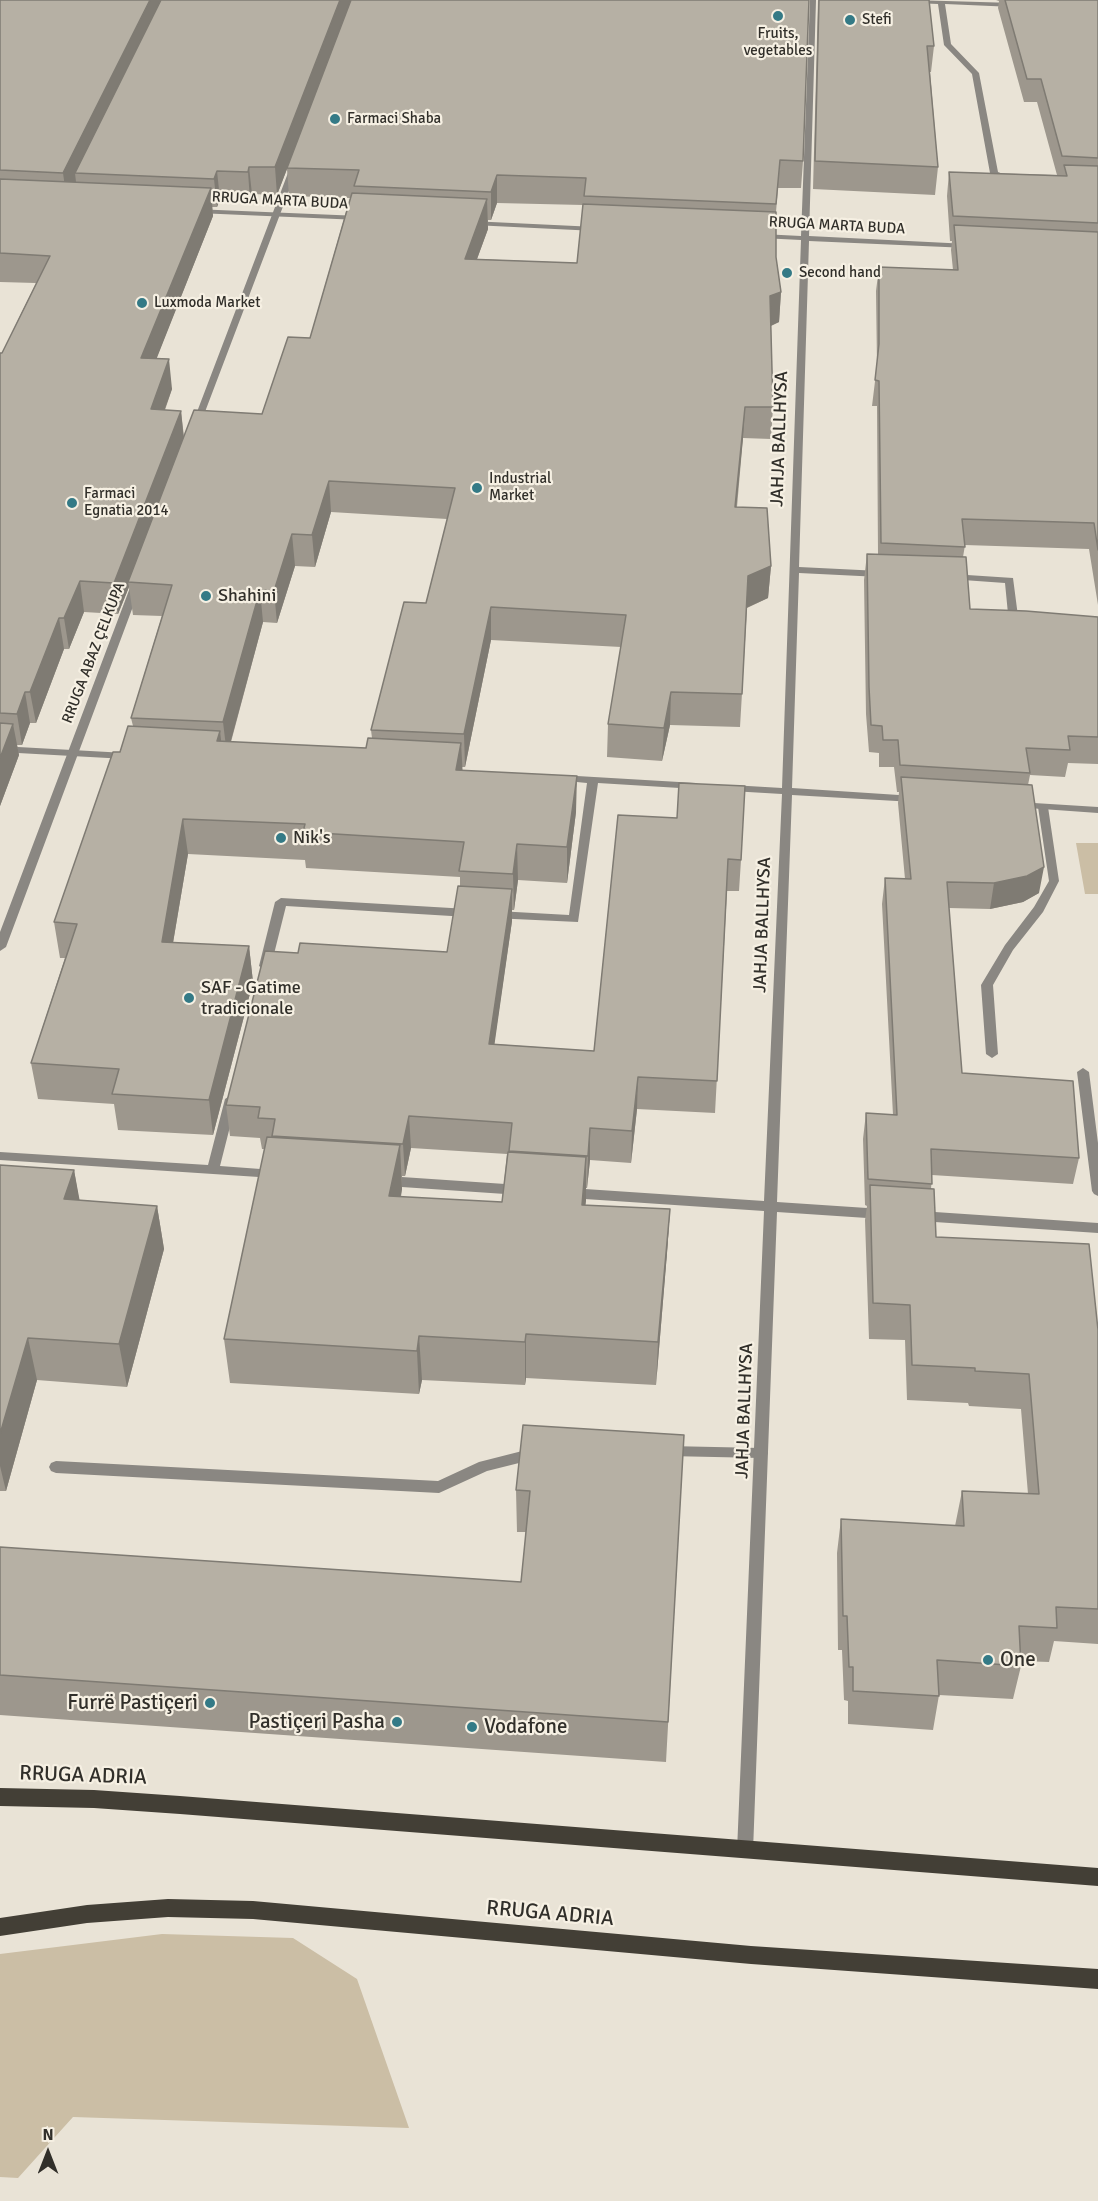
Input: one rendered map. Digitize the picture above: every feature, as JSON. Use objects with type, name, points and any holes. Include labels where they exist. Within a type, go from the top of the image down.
[{"type":"main road","name":"RRUGA ADRIA","points":[[0,1797],[94,1799],[180,1805],[1098,1877]]},
{"type":"main road","name":"RRUGA ADRIA","points":[[0,1927],[87,1914],[168,1908],[253,1910],[751,1955],[1098,1979]]},
{"type":"street","name":"JAHJA BALLHYSA","points":[[746,1851],[787,791],[813,0]]},
{"type":"street","points":[[909,1],[1020,5]]},
{"type":"street","points":[[941,2],[948,45],[975,74],[994,173],[1014,182],[1024,182]]},
{"type":"street","points":[[191,439],[296,161]]},
{"type":"street","name":"RRUGA MARTA BUDA","points":[[185,210],[370,219]]},
{"type":"street","points":[[464,223],[605,229]]},
{"type":"street","name":"RRUGA MARTA BUDA","points":[[746,235],[981,246]]},
{"type":"street","points":[[794,570],[896,575]]},
{"type":"street","name":"RRUGA ABAZ ÇELKUPA","points":[[0,947],[140,574]]},
{"type":"street","points":[[942,577],[1010,580],[1015,632]]},
{"type":"street","points":[[0,749],[143,757]]},
{"type":"street","points":[[545,777],[927,800]]},
{"type":"street","points":[[262,976],[281,902],[574,919],[592,780]]},
{"type":"street","points":[[1008,805],[1098,810]]},
{"type":"street","points":[[992,1054],[987,984],[1009,948],[1039,909],[1054,881],[1043,807]]},
{"type":"street","points":[[1083,1072],[1098,1191]]},
{"type":"street","points":[[213,1170],[233,1090]]},
{"type":"street","points":[[0,1156],[284,1175]]},
{"type":"street","points":[[379,1181],[533,1191]]},
{"type":"street","points":[[557,1192],[1098,1228]]},
{"type":"street","points":[[656,1451],[761,1454]]},
{"type":"street","points":[[56,1467],[439,1486],[484,1466],[550,1453]]},
{"type":"shaded area","points":[[1076,843],[1098,843],[1098,894],[1085,894]]},
{"type":"shaded area","points":[[162,1934],[293,1938],[357,1979],[409,2128],[73,2117],[18,2178],[0,2177],[0,1954]]},
{"type":"building","points":[[0,0],[150,0],[63,173],[0,170]]},
{"type":"building","points":[[161,0],[340,0],[275,167],[249,167],[248,172],[217,171],[214,179],[75,173]]},
{"type":"building","points":[[351,0],[809,0],[803,161],[780,160],[776,204],[584,196],[586,178],[497,175],[491,192],[354,186],[359,170],[287,168]]},
{"type":"building","points":[[819,0],[929,0],[934,46],[927,46],[938,167],[815,161]]},
{"type":"building","points":[[1005,0],[1098,0],[1098,158],[1062,156],[1041,79],[1027,79]]},
{"type":"building","points":[[1064,165],[1098,166],[1098,223],[953,216],[949,172],[1067,176]]},
{"type":"building","points":[[0,179],[211,188],[141,358],[169,359],[151,409],[181,411],[114,583],[80,581],[64,618],[59,618],[30,692],[25,692],[17,714],[0,713],[0,353],[50,256],[0,253]]},
{"type":"building","points":[[352,193],[487,199],[465,259],[577,263],[583,204],[776,212],[776,257],[781,292],[770,296],[773,407],[745,407],[735,507],[767,508],[771,566],[748,576],[742,694],[671,692],[664,728],[608,724],[626,615],[491,607],[464,734],[371,730],[404,602],[426,603],[455,488],[329,481],[312,535],[292,534],[274,591],[260,590],[223,722],[131,718],[172,585],[128,582],[194,410],[262,414],[288,337],[310,338]]},
{"type":"building","points":[[954,225],[1098,232],[1098,550],[1094,523],[962,519],[965,547],[881,543],[879,381],[875,380],[879,344],[879,267],[958,270]]},
{"type":"building","points":[[867,554],[966,557],[970,609],[1098,617],[1098,737],[1068,736],[1070,750],[1026,748],[1030,773],[900,765],[898,740],[883,740],[882,726],[871,725]]},
{"type":"building","points":[[0,723],[13,724],[0,758]]},
{"type":"building","points":[[128,726],[220,731],[217,741],[366,748],[368,738],[461,743],[456,770],[577,776],[567,847],[517,844],[513,874],[459,871],[464,842],[303,832],[305,824],[183,819],[162,942],[249,946],[209,1100],[112,1094],[119,1069],[31,1063],[77,924],[54,922],[113,752],[120,752]]},
{"type":"building","points":[[901,777],[1032,785],[1044,867],[1027,876],[994,883],[947,882],[962,1073],[1073,1081],[1079,1158],[931,1149],[932,1184],[868,1179],[866,1113],[897,1115],[885,878],[911,879]]},
{"type":"building","points":[[679,783],[745,786],[741,860],[728,859],[717,1081],[638,1077],[632,1131],[590,1128],[588,1156],[509,1151],[512,1123],[409,1116],[403,1144],[272,1136],[275,1119],[258,1118],[260,1107],[226,1105],[265,951],[298,953],[300,943],[447,952],[458,886],[512,889],[489,1044],[594,1051],[618,815],[677,818]]},
{"type":"building","points":[[267,1137],[400,1145],[389,1196],[502,1202],[508,1152],[586,1157],[582,1205],[670,1209],[658,1342],[526,1334],[525,1342],[419,1336],[417,1351],[224,1339]]},
{"type":"building","points":[[0,1165],[74,1170],[64,1199],[157,1206],[119,1344],[28,1338],[0,1434]]},
{"type":"building","points":[[870,1185],[934,1189],[936,1237],[1089,1244],[1098,1330],[1098,1609],[1056,1607],[1057,1628],[1019,1626],[1021,1666],[937,1660],[939,1696],[853,1691],[853,1667],[849,1667],[847,1616],[843,1616],[841,1519],[964,1526],[962,1491],[1039,1494],[1029,1374],[975,1371],[975,1368],[912,1365],[910,1305],[873,1303]]},
{"type":"building","points":[[523,1425],[684,1435],[668,1722],[0,1675],[0,1547],[521,1582],[530,1491],[516,1490]]},
{"type":"place","name":"Fruits, vegetables","points":[[778,16]]},
{"type":"place","name":"Stefi","points":[[850,20]]},
{"type":"place","name":"Farmaci Shaba","points":[[335,119]]},
{"type":"place","name":"Second hand","points":[[787,273]]},
{"type":"place","name":"Luxmoda Market","points":[[142,303]]},
{"type":"place","name":"Industrial Market","points":[[477,488]]},
{"type":"place","name":"Farmaci Egnatia 2014","points":[[72,503]]},
{"type":"place","name":"Shahini","points":[[206,596]]},
{"type":"place","name":"Nik's","points":[[281,838]]},
{"type":"place","name":"SAF - Gatime tradicionale","points":[[189,998]]},
{"type":"place","name":"One","points":[[988,1660]]},
{"type":"place","name":"Furrë Pastiçeri","points":[[210,1703]]},
{"type":"place","name":"Pastiçeri Pasha","points":[[397,1722]]},
{"type":"place","name":"Vodafone","points":[[472,1727]]}]
